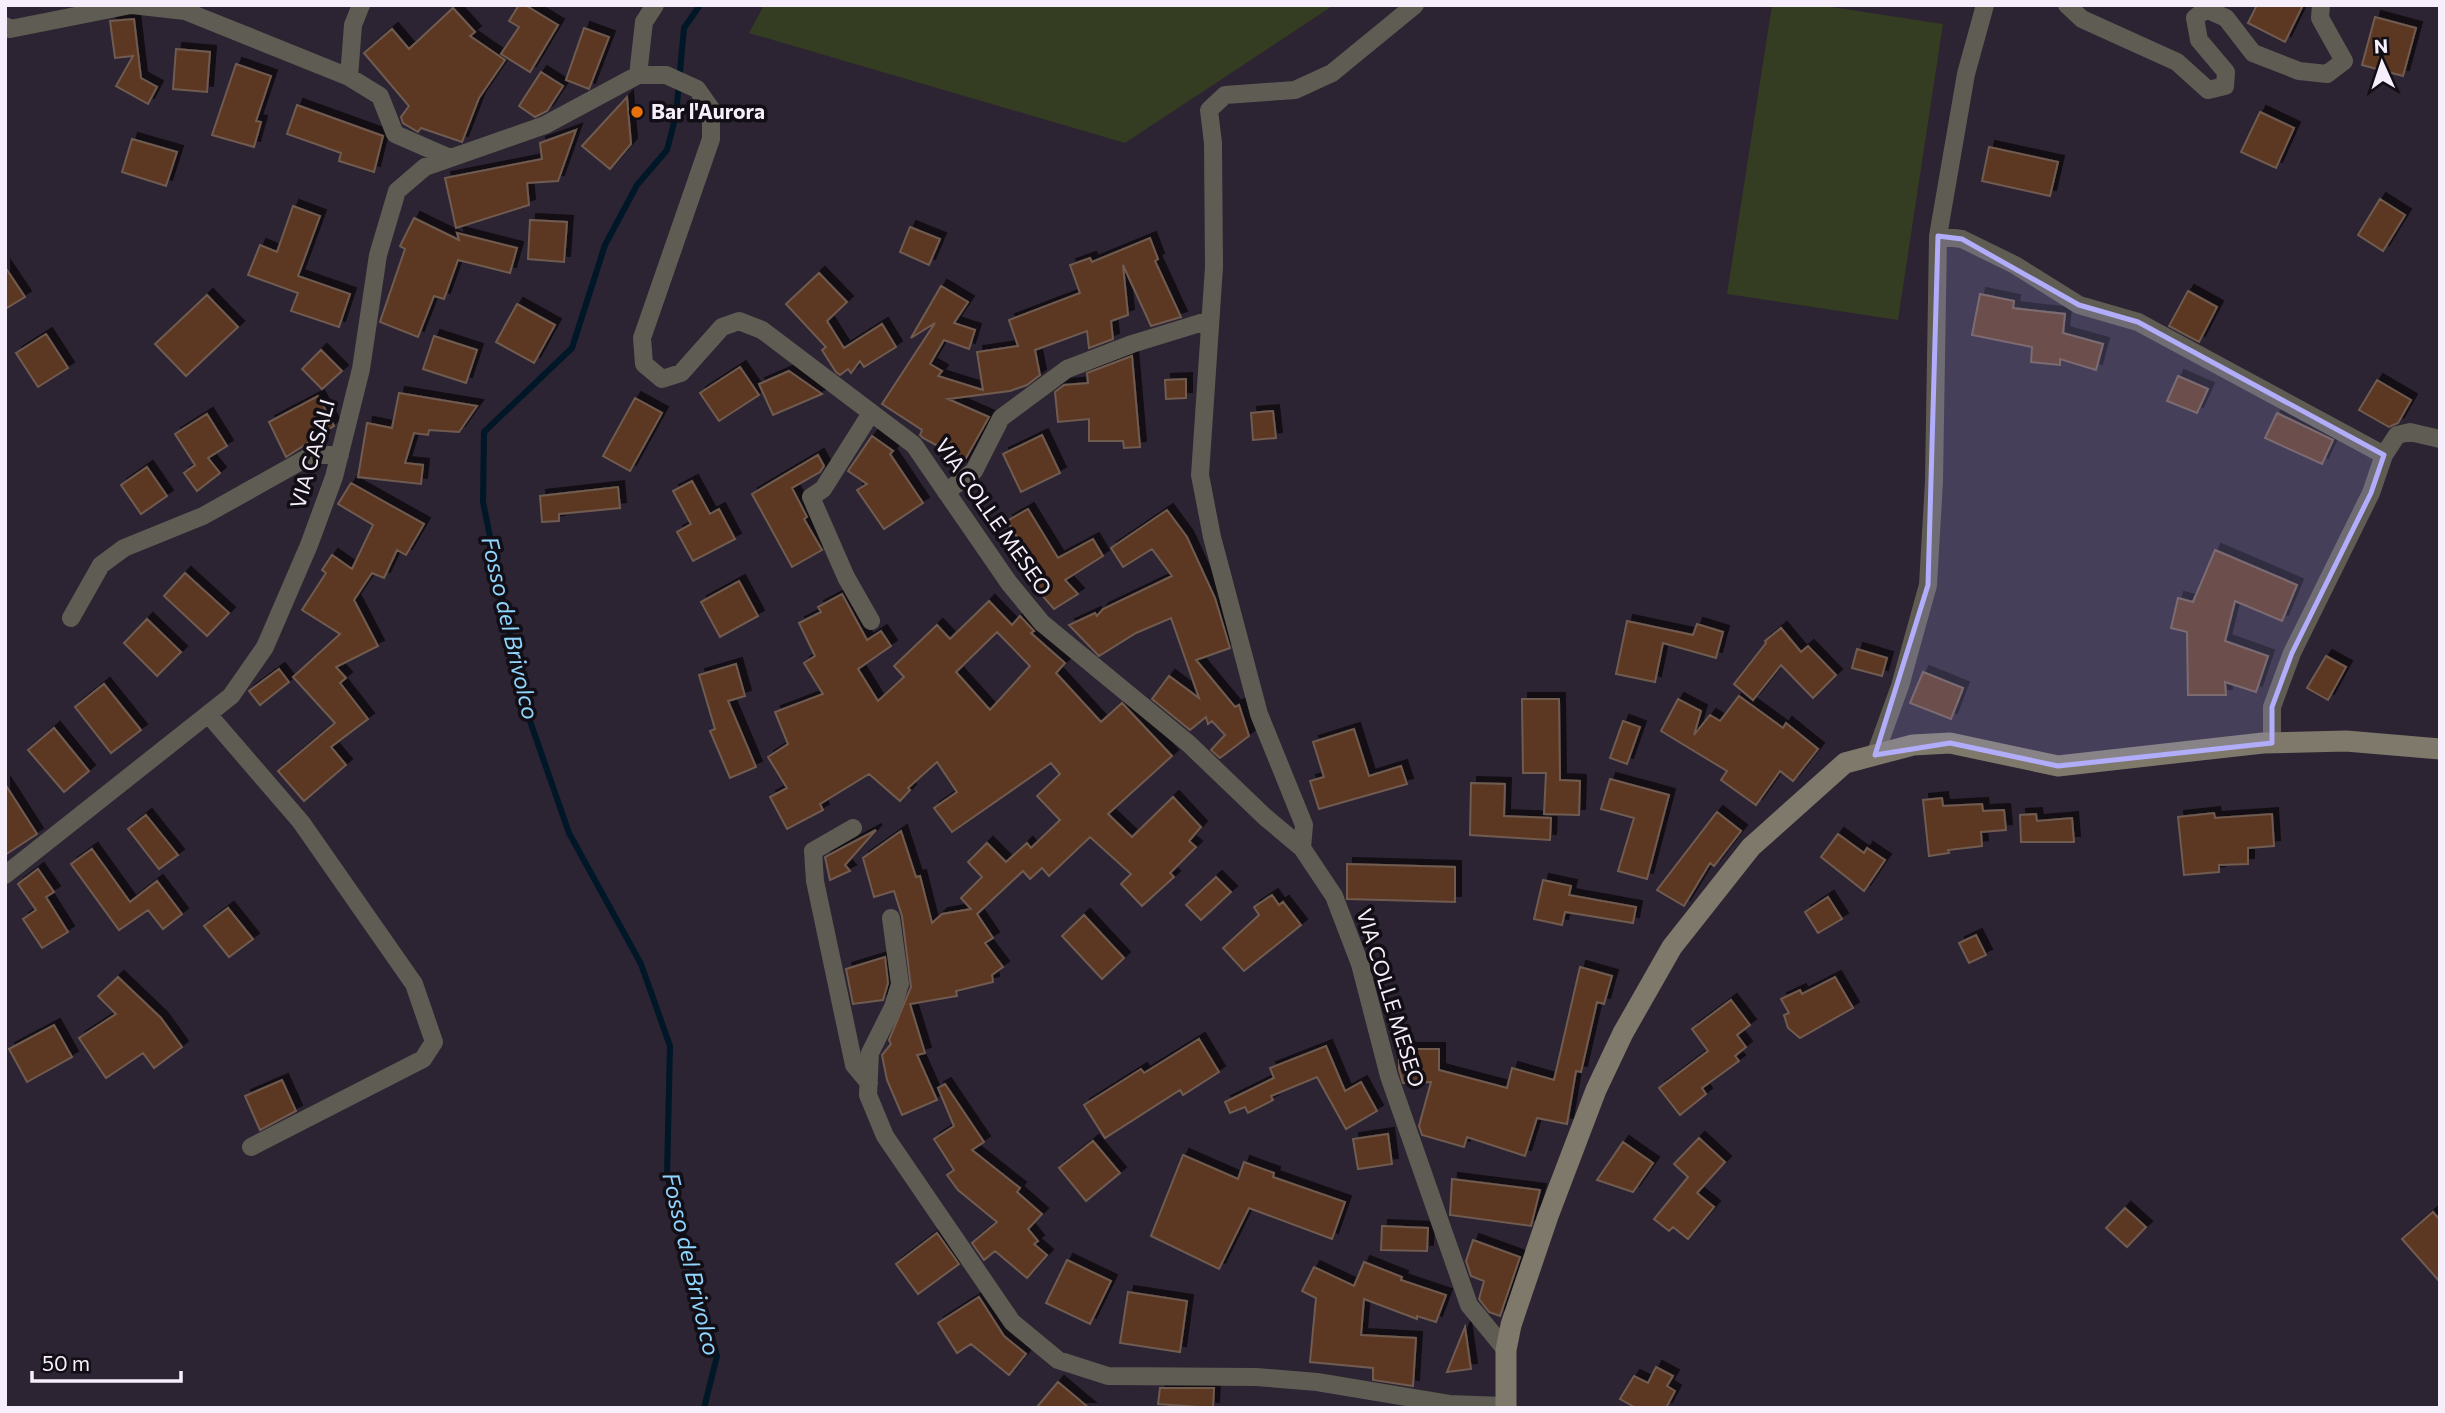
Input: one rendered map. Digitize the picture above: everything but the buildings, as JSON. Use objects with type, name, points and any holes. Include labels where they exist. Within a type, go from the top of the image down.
[{"type":"street","points":[[5,26],[10,29],[131,5],[185,11],[349,78],[380,96],[395,134],[450,158]]},
{"type":"street","points":[[349,78],[353,25],[361,5]]},
{"type":"street","points":[[638,75],[645,22],[655,5]]},
{"type":"street","points":[[1302,848],[1304,825],[1259,715],[1212,537],[1200,475],[1215,198],[1209,110],[1225,95],[1295,90],[1332,73],[1415,5]]},
{"type":"street","points":[[1875,755],[1900,686],[1928,585],[1934,481],[1938,236],[1966,75],[1985,5]]},
{"type":"street","points":[[2067,5],[2082,19],[2176,62],[2208,90],[2225,86],[2226,72],[2199,40],[2195,19],[2206,9],[2226,19],[2253,53],[2299,71],[2327,74],[2344,61],[2320,18],[2321,5]]},
{"type":"street","name":"VIA COLLE MESEO","points":[[638,75],[666,75],[697,89],[711,109],[711,139],[642,338],[644,364],[662,379],[681,373],[722,327],[739,321],[762,330],[914,445],[1009,583],[1042,623],[1189,744],[1265,817],[1302,848],[1334,896],[1360,964],[1401,1111],[1469,1305],[1506,1350]]},
{"type":"street","name":"VIA CASALI","points":[[5,875],[231,696],[265,647],[309,545],[340,455],[361,369],[378,255],[397,191],[425,166],[545,125],[638,75]]},
{"type":"street","points":[[1938,236],[1962,240],[2015,265],[2079,304],[2138,322],[2384,455]]},
{"type":"street","points":[[946,492],[975,471],[1001,418],[1068,369],[1132,344],[1210,320]]},
{"type":"street","points":[[871,413],[823,489],[811,497],[846,577],[872,621]]},
{"type":"street","points":[[2272,743],[2272,707],[2292,653],[2371,493],[2384,455],[2397,435],[2410,432],[2440,439]]},
{"type":"street","points":[[71,618],[100,565],[124,548],[203,516],[312,455],[340,455]]},
{"type":"street","points":[[208,714],[301,822],[414,984],[434,1042],[423,1059],[251,1147]]},
{"type":"street","points":[[891,918],[900,984],[893,1007],[870,1053],[868,1095],[886,1136],[1012,1322],[1058,1360],[1108,1376],[1268,1378],[1317,1382],[1449,1404],[1506,1407],[1506,1350],[1511,1325],[1548,1216],[1597,1090],[1623,1033],[1672,947],[1751,847],[1844,763],[1913,745],[1950,743],[2058,766],[2272,743],[2346,741],[2440,748]]},
{"type":"street","points":[[853,828],[813,851],[854,1065],[869,1083]]},
{"type":"highlighted area","points":[[1938,236],[1962,239],[2079,305],[2138,322],[2384,455],[2371,493],[2292,653],[2272,707],[2272,743],[2058,766],[1950,743],[1875,755],[1928,585]]},
{"type":"green space","points":[[764,5],[1334,5],[1125,143],[749,33]]},
{"type":"green space","points":[[1772,5],[1819,5],[1943,24],[1898,320],[1727,294]]},
{"type":"waterway","name":"Fosso del Brivolco","points":[[700,5],[684,28],[676,115],[667,150],[637,185],[605,245],[572,348],[484,432],[483,502],[523,701],[569,833],[641,964],[670,1046],[667,1175],[717,1356],[704,1408]]},
{"type":"place","name":"Bar l'Aurora","points":[[637,112]]}]
